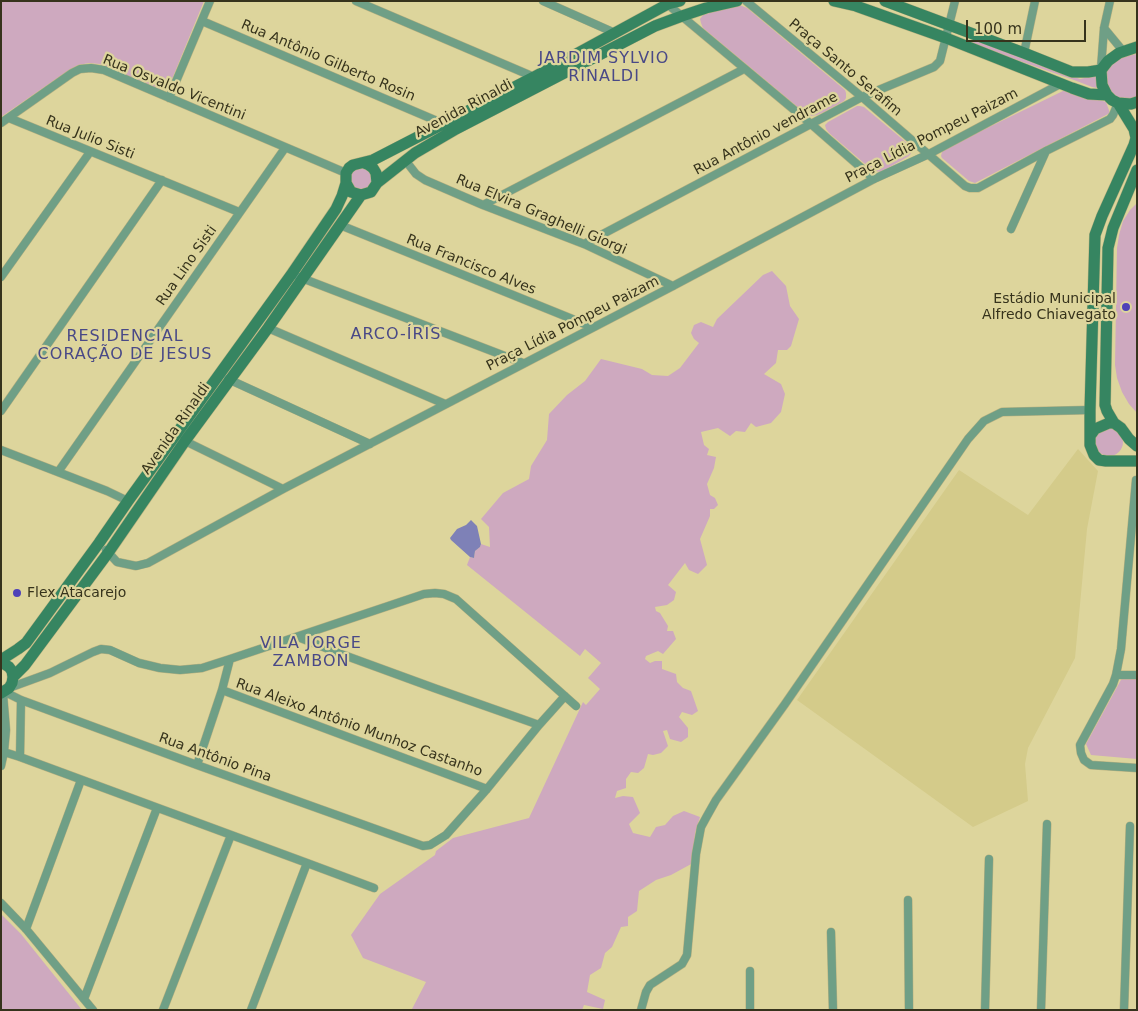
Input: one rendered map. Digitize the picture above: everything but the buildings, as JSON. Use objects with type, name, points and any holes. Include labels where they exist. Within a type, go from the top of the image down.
[{"type":"main road","name":"Avenida Rinaldi","points":[[364,163],[534,77],[666,3],[680,1]]},
{"type":"main road","name":"Avenida Rinaldi","points":[[377,183],[415,153],[456,129],[648,30],[706,8],[737,1]]},
{"type":"main road","points":[[834,1],[865,9],[946,38],[1089,94],[1107,95]]},
{"type":"main road","points":[[885,1],[1024,52],[1072,72],[1088,72],[1101,69],[1108,61],[1123,51],[1137,47]]},
{"type":"main road","points":[[1101,69],[1102,85],[1112,100],[1118,103],[1132,104],[1137,102]]},
{"type":"main road","points":[[1118,103],[1134,129],[1136,138],[1095,235],[1090,436],[1091,449],[1100,460],[1137,461]]},
{"type":"main road","points":[[358,163],[364,163],[373,168],[376,173],[377,183],[371,192],[361,195],[351,192],[346,178],[349,168],[358,163]]},
{"type":"main road","points":[[1114,461],[1120,458],[1133,443],[1121,428],[1114,423],[1106,411],[1108,248],[1112,228],[1137,170]]},
{"type":"main road","name":"Avenida Rinaldi","points":[[1,661],[26,643],[291,275],[336,209],[342,196],[346,178]]},
{"type":"main road","name":"Avenida Rinaldi","points":[[6,689],[108,553],[185,441],[268,328],[361,195]]},
{"type":"main road","points":[[1090,436],[1095,429],[1109,423],[1114,423]]},
{"type":"main road","points":[[1,661],[9,666],[12,671],[6,689]]},
{"type":"street","points":[[169,98],[210,1]]},
{"type":"street","points":[[356,1],[534,77]]},
{"type":"street","points":[[543,1],[615,33]]},
{"type":"street","name":"Praça Santo Serafim","points":[[746,1],[862,97],[965,186],[978,188],[1110,119],[1118,103]]},
{"type":"street","name":"Rua Antônio vendrame","points":[[584,244],[862,97],[934,67],[940,61],[955,1]]},
{"type":"street","points":[[1024,52],[1034,1]]},
{"type":"street","points":[[1101,69],[1104,28],[1110,1]]},
{"type":"street","points":[[666,3],[874,179]]},
{"type":"street","name":"Rua Antônio Gilberto Rosin","points":[[202,21],[444,124]]},
{"type":"street","points":[[1104,28],[1123,51]]},
{"type":"street","name":"Rua Osvaldo Vicentini","points":[[1,123],[72,73],[80,69],[104,70],[285,148],[346,178]]},
{"type":"street","points":[[483,205],[744,69]]},
{"type":"street","name":"Praça Lídia Pompeu Paizam","points":[[99,543],[117,562],[136,566],[143,565],[283,488],[673,286],[874,179],[929,154],[1062,83]]},
{"type":"street","name":"Rua Julio Sisti","points":[[10,118],[239,212]]},
{"type":"street","name":"Rua Lino Sisti","points":[[58,472],[285,148]]},
{"type":"street","points":[[1011,229],[1046,151]]},
{"type":"street","points":[[1,277],[90,152]]},
{"type":"street","name":"Rua Elvira Graghelli Giorgi","points":[[405,160],[416,174],[425,180],[483,205],[584,244],[673,286]]},
{"type":"street","points":[[1,411],[162,180]]},
{"type":"street","name":"Rua Francisco Alves","points":[[340,225],[592,327]]},
{"type":"street","points":[[291,275],[523,363]]},
{"type":"street","points":[[268,328],[446,404]]},
{"type":"street","points":[[216,380],[230,379],[370,444]]},
{"type":"street","points":[[641,1010],[650,985],[682,964],[687,955],[696,854],[701,827],[716,800],[785,704],[968,439],[984,421],[1002,412],[1090,410]]},
{"type":"street","points":[[185,441],[283,488]]},
{"type":"street","points":[[1,450],[128,501]]},
{"type":"street","points":[[1136,480],[1121,649],[1116,675],[1080,745],[1084,760],[1091,765],[1137,768]]},
{"type":"street","points":[[1,766],[6,730],[6,689],[50,672],[93,652],[101,649],[110,650],[139,663],[160,668],[180,670],[202,668],[424,594],[444,594],[456,599],[576,706]]},
{"type":"street","points":[[298,637],[539,725]]},
{"type":"street","points":[[197,765],[222,690],[230,659]]},
{"type":"street","points":[[1116,675],[1137,675]]},
{"type":"street","name":"Rua Antônio Pina","points":[[6,689],[21,700],[418,845],[430,846],[446,834],[487,789]]},
{"type":"street","name":"Rua Aleixo Antônio Munhoz Castanho","points":[[222,690],[487,789]]},
{"type":"street","points":[[487,789],[565,696]]},
{"type":"street","points":[[20,757],[21,700]]},
{"type":"street","points":[[4,752],[374,888]]},
{"type":"street","points":[[26,929],[81,780]]},
{"type":"street","points":[[84,999],[156,808]]},
{"type":"street","points":[[1040,1010],[1047,824]]},
{"type":"street","points":[[1124,1010],[1130,826]]},
{"type":"street","points":[[163,1010],[231,835]]},
{"type":"street","points":[[984,1010],[989,859]]},
{"type":"street","points":[[251,1010],[307,863]]},
{"type":"street","points":[[908,900],[909,1010]]},
{"type":"street","points":[[1,903],[26,929],[93,1010]]},
{"type":"street","points":[[831,932],[833,1010]]},
{"type":"street","points":[[750,971],[750,1010]]},
{"type":"shaded area","points":[[1,1],[204,1],[170,84],[165,88],[160,90],[100,64],[89,63],[78,65],[69,70],[1,117]]},
{"type":"shaded area","points":[[737,4],[747,8],[845,90],[846,98],[844,101],[817,115],[811,116],[806,114],[703,28],[700,19],[703,15]]},
{"type":"shaded area","points":[[972,40],[1080,79],[1097,75],[1097,88],[974,45],[971,42]]},
{"type":"shaded area","points":[[1137,54],[1137,97],[1117,98],[1106,87],[1106,71],[1119,58]]},
{"type":"shaded area","points":[[1065,90],[1106,102],[1110,113],[975,183],[969,181],[942,158],[942,152],[946,148]]},
{"type":"shaded area","points":[[857,106],[864,107],[907,143],[912,152],[909,156],[881,172],[875,171],[829,133],[825,125],[828,122]]},
{"type":"shaded area","points":[[361,168],[369,171],[372,179],[369,187],[361,190],[353,187],[350,179],[353,171]]},
{"type":"shaded area","name":"Estádio Municipal Alfredo Chiavegato","points":[[1137,203],[1137,413],[1122,392],[1115,365],[1117,248],[1123,221]]},
{"type":"shaded area","points":[[772,271],[786,286],[790,306],[799,319],[791,346],[787,350],[778,350],[776,363],[764,374],[781,384],[785,394],[781,412],[771,423],[756,427],[751,423],[745,432],[736,431],[730,436],[718,428],[701,432],[704,445],[709,449],[707,455],[716,457],[714,468],[707,484],[710,495],[715,498],[718,505],[714,509],[710,509],[710,516],[700,539],[707,565],[698,574],[689,570],[685,563],[668,585],[676,592],[674,600],[667,605],[655,607],[668,626],[667,631],[673,631],[676,639],[663,654],[658,651],[646,656],[645,659],[650,663],[662,661],[662,669],[676,674],[677,682],[683,688],[691,691],[698,711],[692,715],[682,712],[679,717],[688,728],[688,737],[681,742],[670,739],[667,730],[663,731],[668,746],[661,753],[648,754],[644,768],[638,773],[631,772],[626,779],[626,788],[617,791],[615,798],[623,796],[633,797],[640,813],[629,824],[633,833],[650,837],[656,827],[665,825],[673,816],[684,811],[700,817],[695,833],[693,863],[671,875],[656,880],[639,891],[637,911],[628,917],[628,926],[621,927],[612,947],[605,953],[601,968],[590,975],[587,992],[605,1000],[603,1009],[584,1005],[582,1010],[412,1009],[426,982],[363,958],[351,935],[380,894],[435,855],[436,851],[453,838],[529,818],[583,702],[586,705],[600,689],[588,678],[601,663],[585,649],[580,656],[467,565],[470,557],[474,558],[475,551],[481,544],[490,547],[489,527],[481,519],[503,493],[529,479],[531,466],[547,440],[549,414],[567,395],[585,381],[601,359],[642,369],[652,375],[668,376],[680,368],[699,343],[691,333],[694,325],[701,322],[713,327],[717,319],[763,275]]},
{"type":"shaded area","points":[[1109,428],[1119,432],[1123,442],[1119,452],[1109,456],[1099,452],[1095,442],[1099,432]]},
{"type":"shaded area","points":[[1078,449],[1098,471],[1087,529],[1075,658],[1028,748],[1025,764],[1028,801],[973,827],[797,700],[959,470],[1028,515]]},
{"type":"shaded area","points":[[1122,678],[1137,678],[1137,759],[1091,755],[1086,744]]},
{"type":"shaded area","points":[[1,914],[21,934],[82,1010],[1,1010]]},
{"type":"water","points":[[471,520],[477,526],[481,544],[475,551],[474,558],[470,557],[450,538],[457,529],[466,525]]},
{"type":"place","name":"Estádio Municipal Alfredo Chiavegato","points":[[1126,307]]},
{"type":"place","name":"Flex Atacarejo","points":[[17,593]]},
{"type":"district","name":"JARDIM SYLVIO RINALDI","points":[[604,68]]},
{"type":"district","name":"ARCO-ÍRIS","points":[[396,335]]},
{"type":"district","name":"RESIDENCIAL CORAÇÃO DE JESUS","points":[[125,346]]},
{"type":"district","name":"VILA JORGE ZAMBON","points":[[311,653]]}]
